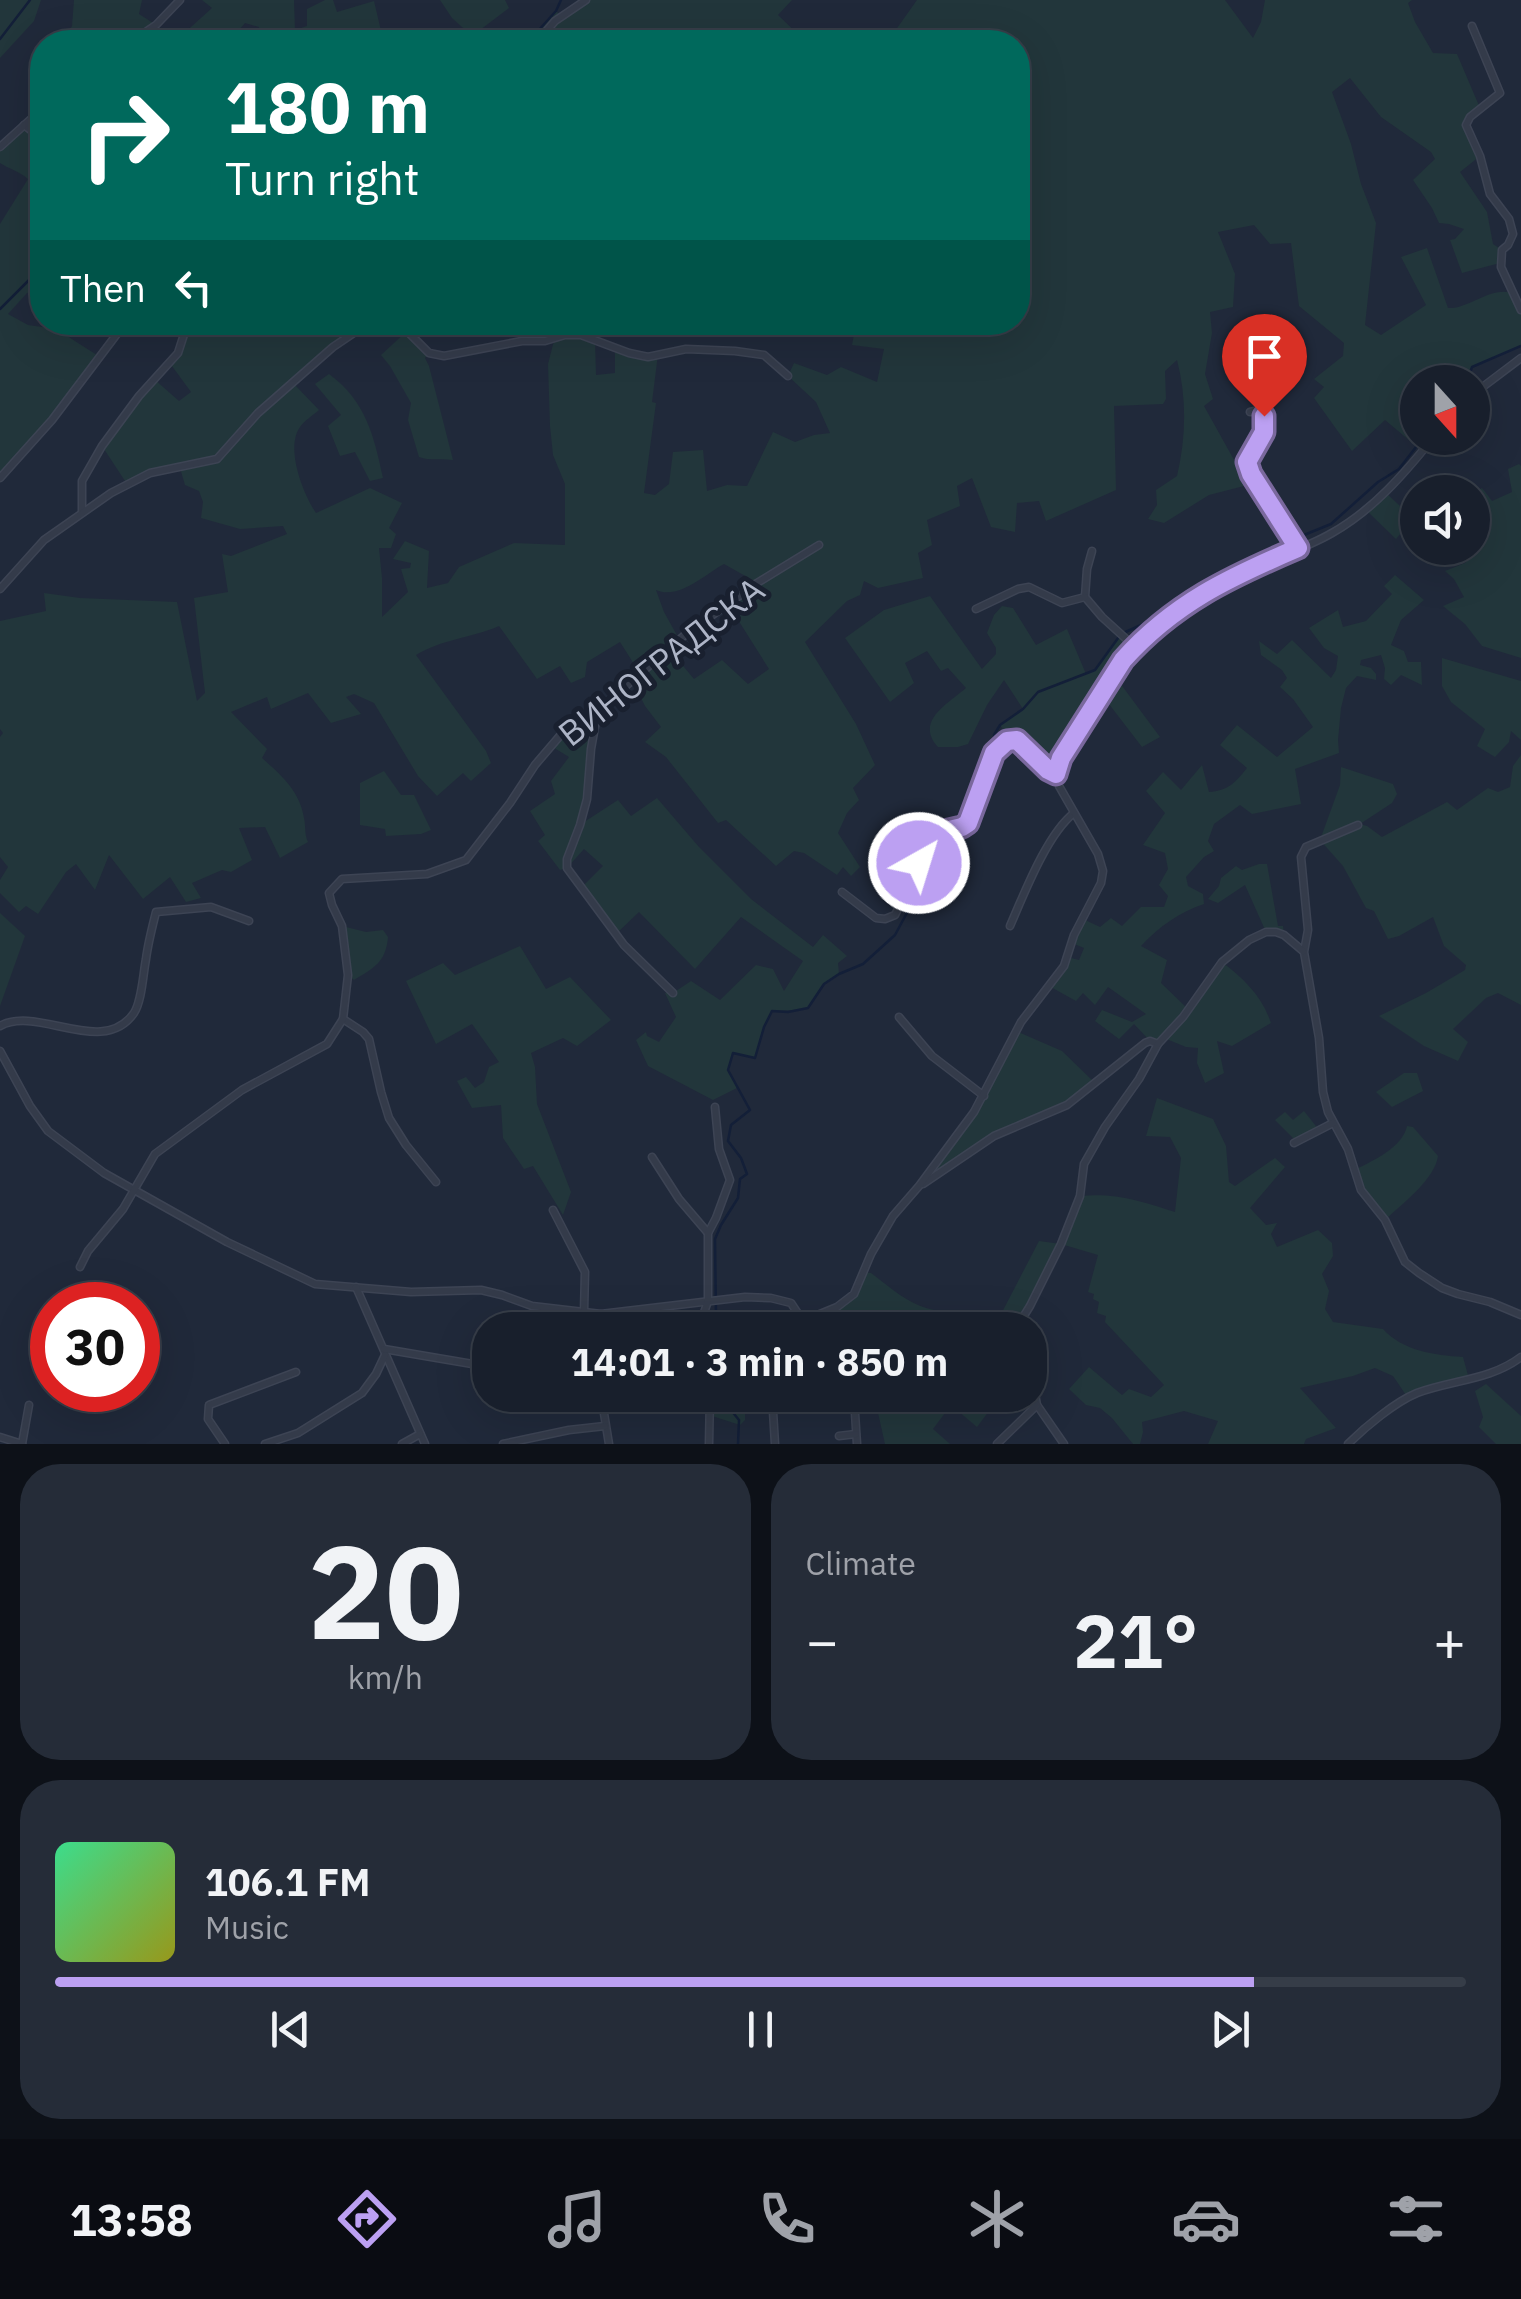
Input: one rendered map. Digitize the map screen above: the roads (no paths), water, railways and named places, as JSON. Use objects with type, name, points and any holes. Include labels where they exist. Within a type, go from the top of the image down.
[{"type":"street","points":[[148,30],[180,0]]},
{"type":"street","points":[[547,30],[586,0]]},
{"type":"street","points":[[1472,26],[1500,93],[1466,125],[1480,156],[1490,194],[1509,218],[1512,234],[1502,250],[1500,263],[1521,310]]},
{"type":"street","points":[[0,146],[30,120]]},
{"type":"street","points":[[24,125],[30,129]]},
{"type":"street","points":[[0,478],[52,420],[116,335]]},
{"type":"street","points":[[82,512],[82,481],[113,431],[178,353],[184,335]]},
{"type":"street","points":[[0,588],[44,540],[127,484],[150,473],[216,459],[258,413],[351,335]]},
{"type":"street","points":[[411,335],[429,354],[444,356],[562,335]]},
{"type":"street","points":[[581,335],[648,357],[686,349],[764,355],[788,376]]},
{"type":"street","points":[[1490,381],[1521,358]]},
{"type":"street","points":[[1250,412],[1259,410],[1264,416],[1264,432],[1247,462],[1251,474],[1298,548]]},
{"type":"street","points":[[825,1312],[854,1294],[892,1216],[920,1186],[984,1096],[1020,1022],[1064,966],[1074,936],[1102,883],[1101,860],[1056,774],[1061,758],[1123,660],[1204,592],[1332,534],[1386,493],[1418,455]]},
{"type":"street","name":"ВИНОГРАДСКА","points":[[343,1019],[348,975],[342,926],[329,894],[342,879],[427,874],[466,860],[570,724],[598,710],[686,634],[819,545]]},
{"type":"street","points":[[1092,551],[1085,597],[1135,647]]},
{"type":"street","points":[[976,609],[1028,587],[1062,604],[1085,597]]},
{"type":"street","points":[[598,710],[585,808],[566,868],[624,945],[673,993]]},
{"type":"street","points":[[842,892],[876,918],[885,920],[894,915],[917,870],[923,838],[968,823],[994,753],[1007,741],[1020,741],[1056,774]]},
{"type":"street","points":[[1010,926],[1030,876],[1064,822],[1074,813]]},
{"type":"street","points":[[1358,825],[1306,847],[1301,857],[1308,930],[1304,952],[1323,1092],[1333,1123],[1343,1138],[1360,1190],[1385,1220],[1405,1262],[1442,1288],[1521,1315]]},
{"type":"street","points":[[0,1026],[10,1020],[87,1032],[114,1029],[134,1012],[156,912],[210,907],[249,921]]},
{"type":"street","points":[[1026,1312],[1080,1196],[1084,1164],[1158,1044],[1183,1017],[1222,962],[1249,940],[1276,932],[1304,952]]},
{"type":"street","points":[[898,1017],[932,1056],[984,1096]]},
{"type":"street","points":[[80,1267],[155,1154],[242,1090],[327,1044],[343,1019],[369,1039],[390,1118],[436,1182]]},
{"type":"street","points":[[920,1186],[994,1136],[1067,1106],[1145,1043],[1158,1044]]},
{"type":"street","points":[[0,1051],[48,1131],[134,1190],[227,1242],[315,1284],[410,1292],[481,1290],[532,1306],[584,1312],[586,1272],[553,1210]]},
{"type":"street","points":[[704,1312],[708,1301],[708,1233],[730,1180],[720,1149],[716,1107]]},
{"type":"street","points":[[1294,1143],[1333,1123]]},
{"type":"street","points":[[652,1157],[679,1199],[708,1233]]},
{"type":"street","points":[[356,1287],[424,1444]]},
{"type":"street","points":[[617,1312],[745,1297],[786,1300],[798,1312]]},
{"type":"street","points":[[385,1351],[472,1364]]},
{"type":"street","points":[[264,1444],[298,1432],[362,1392],[376,1374],[385,1351]]},
{"type":"street","points":[[1348,1444],[1398,1403],[1417,1393],[1500,1370],[1521,1357]]},
{"type":"street","points":[[225,1444],[208,1418],[209,1406],[296,1372]]},
{"type":"street","points":[[0,1437],[22,1444],[29,1405]]},
{"type":"street","points":[[603,1412],[609,1444]]},
{"type":"street","points":[[709,1444],[710,1412]]},
{"type":"street","points":[[773,1412],[775,1444]]},
{"type":"street","points":[[996,1444],[1029,1412]]},
{"type":"street","points":[[1042,1412],[1064,1444]]},
{"type":"street","points":[[855,1413],[857,1444]]},
{"type":"street","points":[[503,1444],[604,1426]]},
{"type":"street","points":[[402,1444],[420,1434]]},
{"type":"street","points":[[839,1436],[856,1434]]},
{"type":"waterway","points":[[0,39],[30,0]]},
{"type":"waterway","points":[[539,30],[561,0]]},
{"type":"waterway","points":[[0,309],[30,279]]},
{"type":"waterway","points":[[1477,365],[1521,346]]},
{"type":"waterway","points":[[716,1312],[715,1239],[738,1198],[740,1179],[747,1174],[728,1141],[731,1125],[750,1110],[728,1070],[733,1053],[755,1058],[772,1011],[808,1008],[824,984],[863,964],[895,935],[923,883],[932,846],[960,840],[977,825],[999,761],[994,735],[1000,725],[1023,709],[1038,692],[1095,670],[1121,634],[1161,616],[1178,597],[1267,550],[1331,524],[1378,482],[1399,469],[1410,455]]},
{"type":"waterway","points":[[732,1412],[739,1420],[738,1444]]}]
